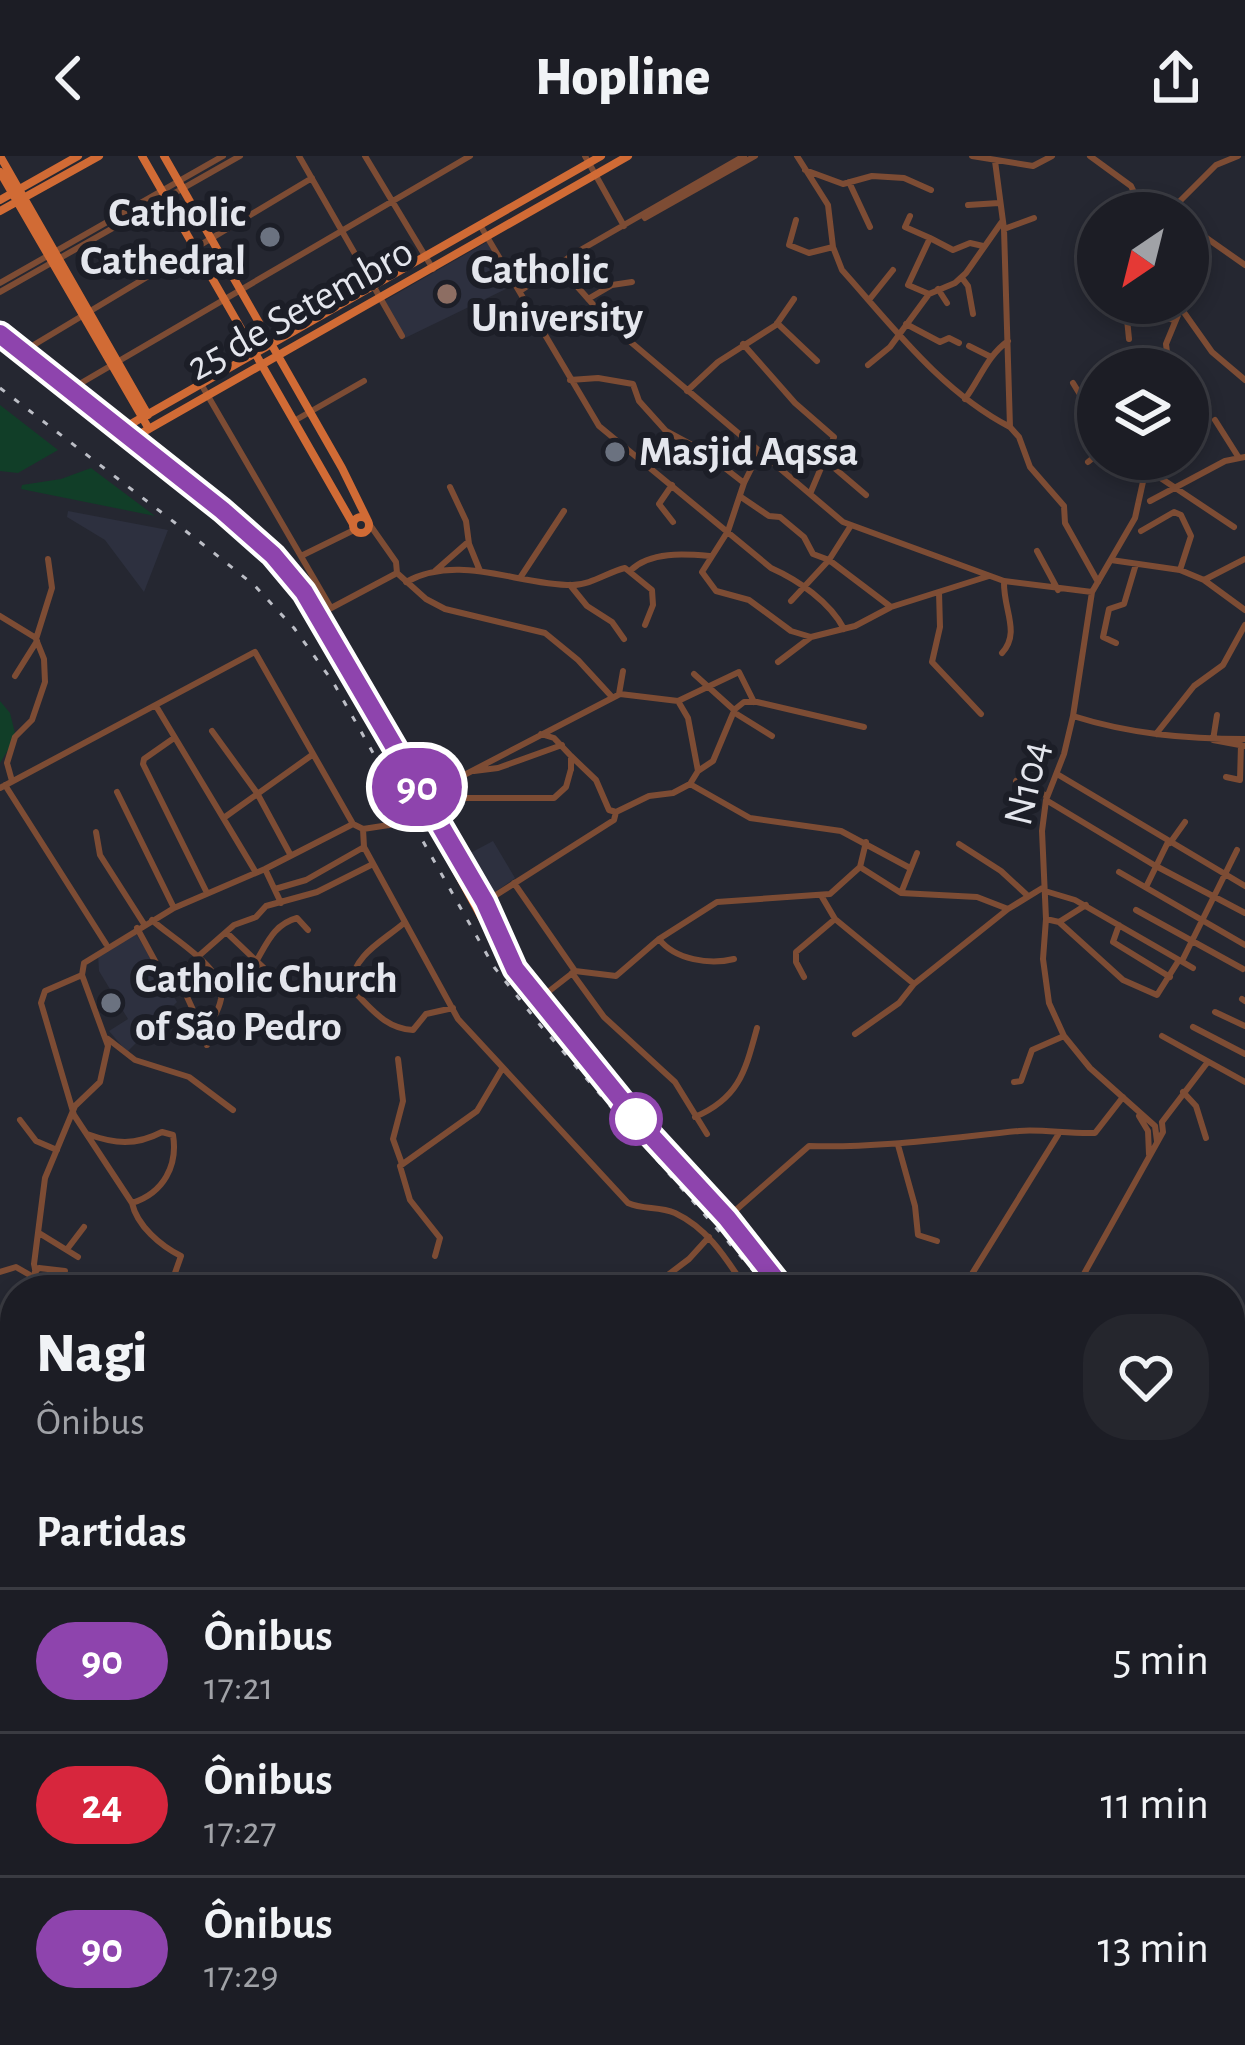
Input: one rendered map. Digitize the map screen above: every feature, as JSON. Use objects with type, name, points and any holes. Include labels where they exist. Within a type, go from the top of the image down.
[{"type":"highway","points":[[0,338],[220,513],[322,613],[421,798],[485,902],[515,969]]},
{"type":"highway","points":[[421,798],[491,933],[515,969],[772,1275]]},
{"type":"main road","points":[[0,156],[17,196]]},
{"type":"main road","points":[[0,211],[78,156]]},
{"type":"main road","points":[[0,200],[99,156]]},
{"type":"main road","points":[[142,156],[354,527]]},
{"type":"main road","points":[[164,156],[369,522]]},
{"type":"main road","name":"25 de Setembro","points":[[123,436],[145,415],[481,225],[587,159],[601,156]]},
{"type":"main road","name":"25 de Setembro","points":[[123,436],[152,427],[263,367],[628,156]]},
{"type":"main road","points":[[0,172],[152,427]]},
{"type":"main road","points":[[534,194],[541,206]]},
{"type":"main road","points":[[320,315],[327,328]]},
{"type":"main road","points":[[326,477],[342,468]]},
{"type":"main road","points":[[354,527],[358,517],[369,522]]},
{"type":"street","points":[[1,286],[227,158],[240,156]]},
{"type":"street","points":[[299,156],[403,336]]},
{"type":"street","points":[[365,156],[433,269]]},
{"type":"street","points":[[67,391],[470,156]]},
{"type":"street","points":[[520,291],[744,156]]},
{"type":"street","points":[[625,226],[755,156]]},
{"type":"street","points":[[797,156],[828,205],[833,247],[842,270],[964,400],[1019,437],[1030,467],[1064,506],[1065,524],[1098,582]]},
{"type":"street","points":[[972,156],[1033,166],[1052,156]]},
{"type":"street","points":[[1090,156],[1133,192]]},
{"type":"street","points":[[1106,167],[1109,156]]},
{"type":"street","points":[[1190,192],[1216,165],[1238,156]]},
{"type":"street","points":[[587,159],[625,226]]},
{"type":"street","points":[[995,161],[1003,226],[1010,428]]},
{"type":"street","points":[[805,170],[849,182],[872,176],[904,178],[931,190]]},
{"type":"street","points":[[20,353],[312,178]]},
{"type":"street","points":[[849,182],[870,227]]},
{"type":"street","points":[[968,205],[999,202]]},
{"type":"street","points":[[910,216],[905,227],[953,250],[970,243],[983,246]]},
{"type":"street","points":[[868,365],[900,334],[929,294],[962,278],[1003,226],[1034,218]]},
{"type":"street","points":[[796,220],[789,245],[809,253],[833,247]]},
{"type":"street","points":[[481,225],[599,426],[771,568],[833,611],[844,628]]},
{"type":"street","points":[[929,294],[908,284],[930,238]]},
{"type":"street","points":[[1209,240],[1245,265]]},
{"type":"street","points":[[559,266],[613,327],[850,526],[1004,581],[1092,592]]},
{"type":"street","points":[[869,300],[893,271]]},
{"type":"street","points":[[962,278],[973,314]]},
{"type":"street","points":[[588,298],[612,285],[632,282]]},
{"type":"street","points":[[938,289],[947,302]]},
{"type":"street","points":[[687,391],[743,344],[777,323],[794,298]]},
{"type":"street","points":[[777,323],[817,361]]},
{"type":"street","points":[[906,324],[940,342],[949,338],[959,343]]},
{"type":"street","points":[[1128,324],[1129,339]]},
{"type":"street","points":[[1193,324],[1212,352],[1245,380]]},
{"type":"street","points":[[964,400],[989,356],[1008,341]]},
{"type":"street","points":[[743,344],[795,403],[833,435],[810,494]]},
{"type":"street","points":[[969,346],[989,356]]},
{"type":"street","points":[[570,380],[598,378],[633,384],[639,401],[666,431],[704,451],[744,483]]},
{"type":"street","points":[[294,421],[364,381]]},
{"type":"street","points":[[1073,383],[1077,390]]},
{"type":"street","points":[[201,384],[301,556],[322,613],[397,573]]},
{"type":"street","points":[[1150,500],[1242,458],[1214,420]]},
{"type":"street","points":[[760,451],[728,531],[702,572],[711,588],[749,599],[790,631],[811,637]]},
{"type":"street","points":[[825,460],[866,494]]},
{"type":"street","name":"N104","points":[[1143,480],[1135,518],[1092,592],[1073,716],[1046,798],[1042,831],[1044,982],[1064,1036],[1090,1068],[1160,1125]]},
{"type":"street","points":[[1163,480],[1234,527]]},
{"type":"street","points":[[672,485],[658,504],[673,522]]},
{"type":"street","points":[[450,487],[466,521],[468,542],[480,571]]},
{"type":"street","points":[[742,497],[771,517],[781,517],[804,537],[813,554],[829,560],[891,607]]},
{"type":"street","points":[[520,578],[564,511]]},
{"type":"street","points":[[1141,531],[1174,512],[1181,515],[1191,536],[1180,569]]},
{"type":"street","points":[[369,522],[406,582],[445,609],[545,633],[616,696]]},
{"type":"street","points":[[791,602],[829,560],[850,526]]},
{"type":"street","points":[[301,556],[354,527]]},
{"type":"street","points":[[435,572],[468,542]]},
{"type":"street","points":[[1037,550],[1058,590]]},
{"type":"street","points":[[631,570],[655,557],[711,556]]},
{"type":"street","points":[[16,676],[36,639],[52,588],[48,559]]},
{"type":"street","points":[[1204,580],[1245,559]]},
{"type":"street","points":[[1111,560],[1180,569],[1245,610]]},
{"type":"street","points":[[1115,644],[1103,637],[1109,609],[1124,604],[1136,564]]},
{"type":"street","points":[[406,582],[435,572],[480,571],[570,585],[620,568],[631,570],[652,590],[645,626]]},
{"type":"street","points":[[778,662],[811,637],[988,576]]},
{"type":"street","points":[[1002,653],[1012,631],[1003,610],[1004,581]]},
{"type":"street","points":[[570,585],[624,639]]},
{"type":"street","points":[[939,592],[940,627],[932,662],[981,715]]},
{"type":"street","points":[[0,616],[36,639],[44,659],[45,682],[32,720],[15,737],[6,785],[106,946]]},
{"type":"street","points":[[1156,734],[1194,686],[1223,665],[1245,625]]},
{"type":"street","points":[[6,785],[255,652],[353,824],[363,830],[389,825],[445,797],[554,798],[569,782],[571,756]]},
{"type":"street","points":[[616,696],[623,670]]},
{"type":"street","points":[[421,798],[616,696],[678,701],[739,672],[754,702]]},
{"type":"street","points":[[694,674],[772,736]]},
{"type":"street","points":[[678,701],[688,718],[698,771]]},
{"type":"street","points":[[537,735],[548,735],[562,745],[596,780],[609,809],[616,812],[690,784],[713,761],[735,711],[744,702],[864,727]]},
{"type":"street","points":[[156,706],[281,903]]},
{"type":"street","points":[[1073,716],[1156,734],[1244,744],[1240,780],[1226,777]]},
{"type":"street","points":[[1212,739],[1217,716]]},
{"type":"street","points":[[212,731],[257,794],[290,854]]},
{"type":"street","points":[[174,738],[143,764],[207,893]]},
{"type":"street","points":[[471,771],[498,768],[562,745]]},
{"type":"street","points":[[225,817],[312,755]]},
{"type":"street","points":[[1055,774],[1245,886]]},
{"type":"street","points":[[1016,781],[1154,865],[1245,913]]},
{"type":"street","points":[[690,784],[750,818],[821,827],[866,842],[910,868]]},
{"type":"street","points":[[117,792],[174,908]]},
{"type":"street","points":[[485,902],[614,820],[616,812]]},
{"type":"street","points":[[1146,887],[1154,865],[1185,822]]},
{"type":"street","points":[[233,1110],[189,1077],[135,1060],[108,1039],[98,1024],[82,975],[87,958],[174,908],[353,824]]},
{"type":"street","points":[[363,830],[364,847],[458,1019],[628,1203],[676,1214],[709,1237],[737,1275]]},
{"type":"street","points":[[96,832],[103,860],[144,924],[164,975],[177,975],[237,923],[256,917],[266,906],[316,892],[373,864]]},
{"type":"street","points":[[539,998],[573,972],[616,976],[659,939],[726,898],[821,897],[860,867],[866,842]]},
{"type":"street","points":[[959,844],[1001,871],[1028,896]]},
{"type":"street","points":[[275,889],[306,880],[364,847]]},
{"type":"street","points":[[1046,920],[1059,922],[1123,980],[1156,995],[1171,977],[1237,850]]},
{"type":"street","points":[[901,893],[917,853]]},
{"type":"street","points":[[860,867],[901,893],[977,897],[1008,909]]},
{"type":"street","points":[[1119,872],[1245,945]]},
{"type":"street","points":[[514,884],[596,1009],[675,1082],[707,1134]]},
{"type":"street","points":[[854,1034],[899,1003],[914,984],[1008,909],[1044,889],[1086,905],[1193,968]]},
{"type":"street","points":[[821,897],[835,919],[914,984]]},
{"type":"street","points":[[1059,922],[1086,905]]},
{"type":"street","points":[[1136,910],[1243,969]]},
{"type":"street","points":[[256,959],[268,937],[291,919],[297,918],[308,930]]},
{"type":"street","points":[[805,977],[796,952],[835,919]]},
{"type":"street","points":[[352,988],[351,976],[367,952],[404,923]]},
{"type":"street","points":[[144,924],[203,958],[221,993],[207,1026],[207,1046]]},
{"type":"street","points":[[1119,925],[1113,942],[1171,977]]},
{"type":"street","points":[[226,932],[271,973],[307,968],[329,974],[352,988],[367,1009],[409,1031],[426,1014],[453,1008]]},
{"type":"street","points":[[659,939],[667,949],[707,963],[734,959]]},
{"type":"street","points":[[82,975],[44,991],[40,998],[73,1112],[143,1225],[181,1256],[174,1275]]},
{"type":"street","points":[[177,975],[194,1012],[207,1026]]},
{"type":"street","points":[[1216,1012],[1245,1027]]},
{"type":"street","points":[[1193,1027],[1245,1054]]},
{"type":"street","points":[[694,1118],[725,1101],[748,1066],[758,1028]]},
{"type":"street","points":[[1014,1082],[1026,1073],[1032,1050],[1064,1036]]},
{"type":"street","points":[[1162,1036],[1245,1082]]},
{"type":"street","points":[[36,1275],[46,1178],[78,1101],[100,1082],[108,1039]]},
{"type":"street","points":[[398,1059],[403,1101],[393,1139],[410,1200],[440,1238],[435,1256]]},
{"type":"street","points":[[1084,1275],[1163,1132],[1160,1125],[1207,1063]]},
{"type":"street","points":[[401,1164],[477,1111],[502,1069]]},
{"type":"street","points":[[1183,1092],[1196,1106],[1206,1138]]},
{"type":"street","points":[[727,1218],[809,1146],[898,1145],[909,1140],[968,1139],[1027,1130],[1058,1135],[1095,1133],[1127,1100]]},
{"type":"street","name":"N104","points":[[1127,1100],[1148,1131],[1150,1156]]},
{"type":"street","points":[[20,1120],[36,1141],[57,1150]]},
{"type":"street","points":[[87,1134],[119,1144],[162,1132],[173,1135],[171,1169],[151,1195],[132,1203]]},
{"type":"street","points":[[971,1275],[1058,1135]]},
{"type":"street","points":[[898,1145],[915,1206],[917,1235],[937,1241]]},
{"type":"street","points":[[68,1249],[84,1227]]},
{"type":"street","points":[[39,1233],[78,1257]]},
{"type":"street","points":[[668,1275],[709,1237]]},
{"type":"street","points":[[38,1275],[39,1268],[64,1270]]},
{"type":"shaded area","name":"Catholic University","points":[[487,242],[512,286],[405,338],[384,301]]},
{"type":"shaded area","points":[[68,511],[168,530],[144,592],[105,540],[67,517]]},
{"type":"shaded area","points":[[493,841],[515,878],[485,899],[461,858]]},
{"type":"shaded area","points":[[135,932],[177,1002],[127,1052],[109,1031],[128,1019],[99,971],[98,954]]},
{"type":"green space","points":[[0,405],[58,450],[18,473],[0,471]]},
{"type":"green space","points":[[91,468],[155,516],[21,489]]},
{"type":"green space","points":[[0,701],[10,713],[16,737],[0,763]]},
{"type":"railway","points":[[0,388],[255,586],[294,628],[333,682],[494,967],[757,1275]]},
{"type":"bus line","name":"90","points":[[0,334],[222,510],[273,555],[304,592],[485,902],[515,969],[771,1275]]},
{"type":"place","name":"Catholic Cathedral","points":[[270,237]]},
{"type":"place","name":"Catholic University","points":[[447,294]]},
{"type":"place","name":"Masjid Aqssa","points":[[615,452]]},
{"type":"place","name":"Catholic Church of São Pedro","points":[[111,1003]]}]
